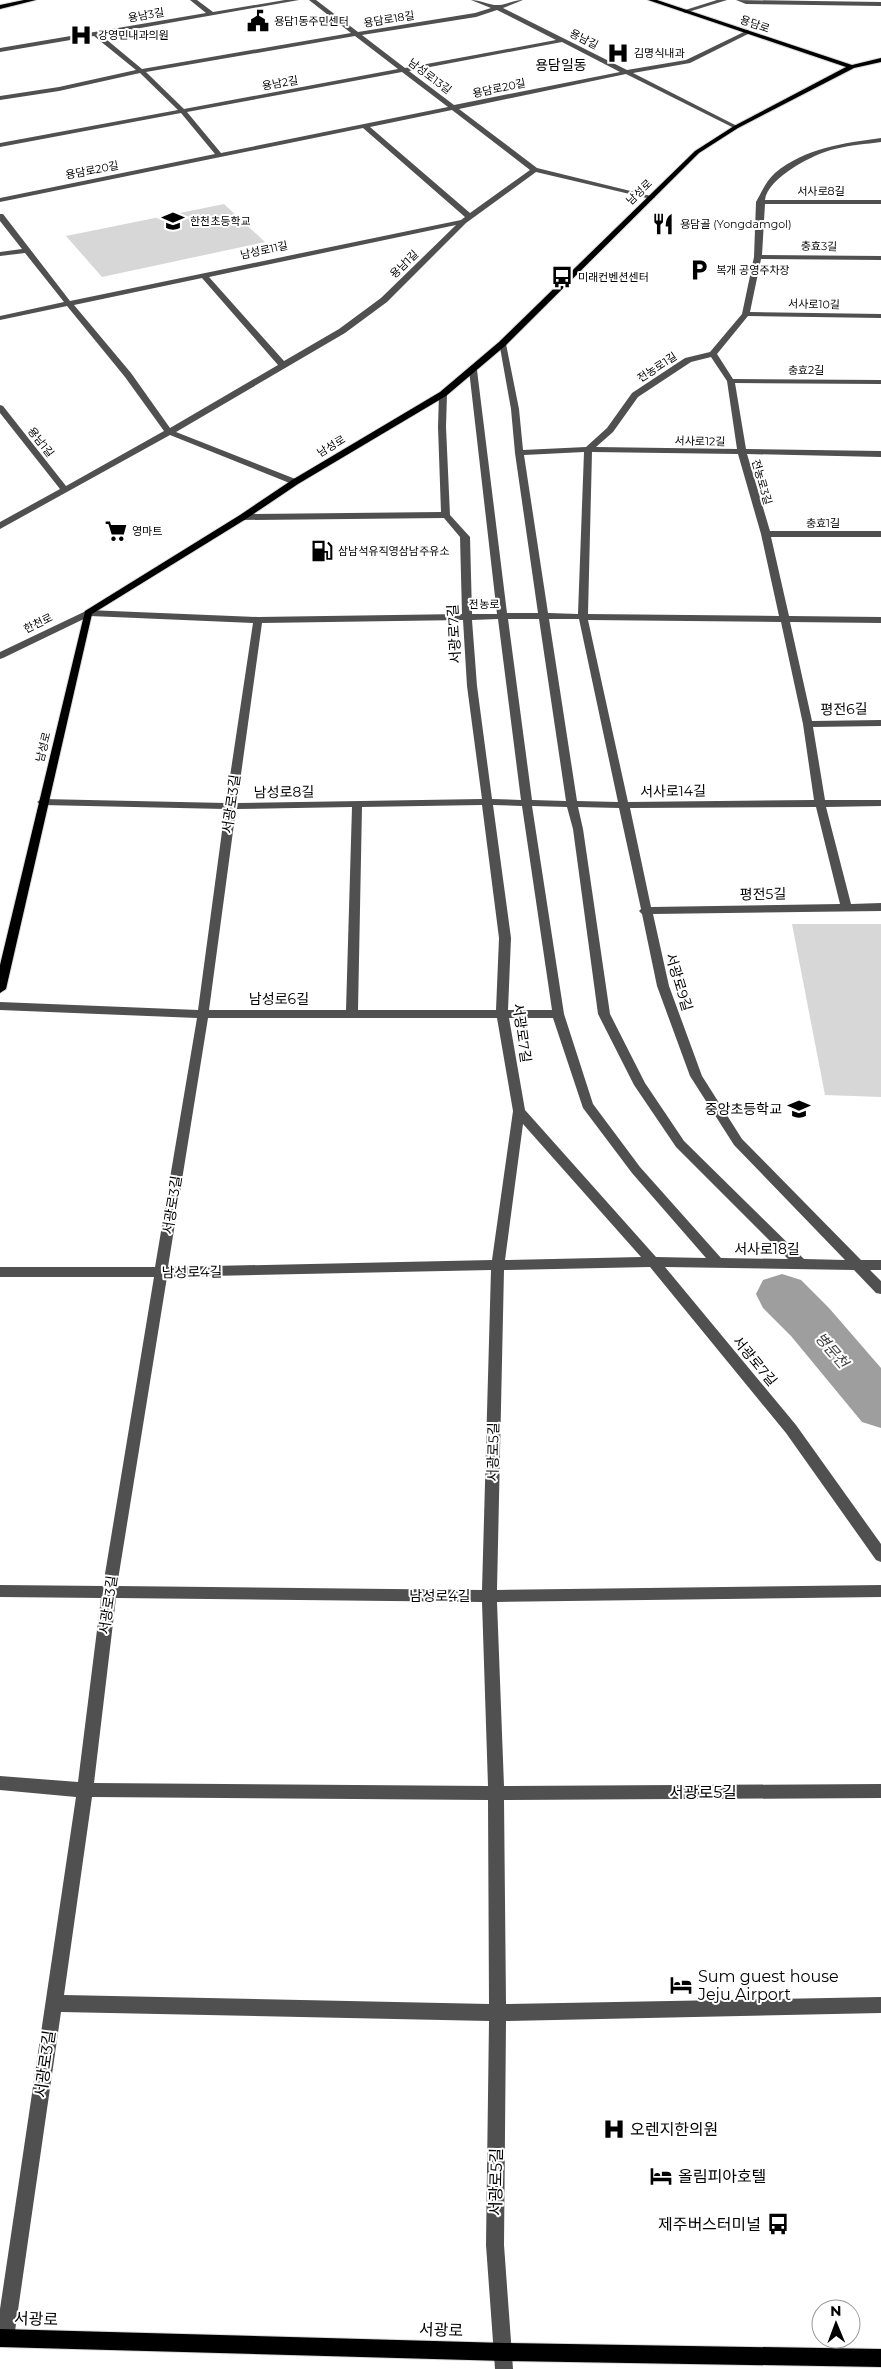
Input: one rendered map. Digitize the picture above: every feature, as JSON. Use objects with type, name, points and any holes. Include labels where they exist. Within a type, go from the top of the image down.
[{"type":"main road","points":[[0,7],[33,0]]},
{"type":"main road","name":"용담로","points":[[652,0],[852,68]]},
{"type":"main road","name":"남성로","points":[[0,989],[42,802],[88,613],[243,517],[295,482],[443,394],[502,344],[697,152],[736,127],[852,68],[881,60]]},
{"type":"main road","name":"서광로","points":[[2,2338],[505,2360],[881,2358]]},
{"type":"street","points":[[193,0],[211,14]]},
{"type":"street","name":"용남3길","points":[[0,50],[296,0]]},
{"type":"street","name":"남성로13길","points":[[312,0],[535,170]]},
{"type":"street","name":"용남길","points":[[474,0],[498,8],[736,127]]},
{"type":"street","name":"용담로18길","points":[[0,98],[59,89],[141,71],[476,15],[520,0]]},
{"type":"street","points":[[685,11],[724,0]]},
{"type":"street","points":[[739,0],[746,2],[881,4]]},
{"type":"street","name":"용담로20길","points":[[0,200],[456,109],[628,72],[688,62],[748,32]]},
{"type":"street","points":[[96,34],[141,71],[183,112],[220,156]]},
{"type":"street","name":"용남2길","points":[[0,145],[564,40]]},
{"type":"street","points":[[366,127],[468,219]]},
{"type":"street","points":[[713,354],[746,314],[758,257],[760,202],[762,195],[776,175],[809,156],[832,147],[881,140]]},
{"type":"street","points":[[535,170],[652,197]]},
{"type":"street","name":"용남1길","points":[[0,526],[169,432],[342,331],[384,300],[468,219],[535,170]]},
{"type":"street","name":"서사로8길","points":[[760,202],[881,202]]},
{"type":"street","points":[[0,216],[68,303],[128,375],[169,432],[295,482]]},
{"type":"street","name":"남성로11길","points":[[0,318],[468,219]]},
{"type":"street","points":[[0,254],[27,250]]},
{"type":"street","name":"충효3길","points":[[758,257],[881,258]]},
{"type":"street","points":[[203,275],[283,365]]},
{"type":"street","name":"서사로10길","points":[[746,314],[881,316]]},
{"type":"street","points":[[502,344],[515,409],[519,453],[572,804],[578,829],[604,1014],[640,1085],[680,1144],[801,1264]]},
{"type":"street","name":"전농로3길","points":[[713,354],[731,381],[742,453],[766,534],[785,620]]},
{"type":"street","name":"전농로1길","points":[[588,449],[610,430],[635,395],[688,360],[713,354]]},
{"type":"street","points":[[473,370],[478,393],[498,593],[558,1014],[587,1105],[636,1170],[718,1263]]},
{"type":"street","name":"충효2길","points":[[731,381],[881,382]]},
{"type":"street","points":[[243,517],[446,515],[442,427],[443,394]]},
{"type":"street","name":"용남1길","points":[[0,408],[65,490]]},
{"type":"street","points":[[583,617],[588,449]]},
{"type":"street","name":"서사로12길","points":[[519,453],[588,449],[881,454]]},
{"type":"street","name":"서광로7길","points":[[446,515],[465,537],[467,616],[472,686],[485,802],[505,938],[502,1013],[519,1111],[653,1262],[791,1428],[881,1556]]},
{"type":"street","name":"충효1길","points":[[766,534],[881,534]]},
{"type":"street","name":"전농로","points":[[88,613],[258,620],[467,616],[881,620]]},
{"type":"street","name":"한천로","points":[[0,656],[88,613]]},
{"type":"street","name":"서광로9길","points":[[583,617],[645,911],[663,986],[696,1076],[738,1142],[881,1289]]},
{"type":"street","name":"서광로3길","points":[[2,2338],[85,1790],[109,1593],[203,1014],[230,806],[258,620]]},
{"type":"street","points":[[785,620],[808,724],[820,803],[846,908]]},
{"type":"street","name":"평전6길","points":[[808,724],[881,723]]},
{"type":"street","name":"남성로8길","points":[[42,802],[230,806],[485,802],[527,805]]},
{"type":"street","name":"서사로14길","points":[[527,805],[624,806],[881,803]]},
{"type":"street","points":[[352,1014],[357,804]]},
{"type":"street","name":"평전5길","points":[[645,911],[881,907]]},
{"type":"street","name":"남성로6길","points":[[0,1006],[203,1014],[558,1014]]},
{"type":"street","name":"서광로5길","points":[[505,2360],[495,2245],[498,2013],[496,1793],[489,1596],[498,1267],[519,1111]]},
{"type":"street","name":"서사로18길","points":[[653,1262],[881,1264]]},
{"type":"street","name":"남성로4길","points":[[0,1272],[161,1272],[498,1267],[653,1262]]},
{"type":"street","name":"남성로4길","points":[[0,1591],[489,1596],[881,1591]]},
{"type":"street","points":[[0,1784],[85,1790],[496,1793]]},
{"type":"street","name":"서광로5길","points":[[496,1793],[881,1791]]},
{"type":"street","points":[[54,2004],[498,2013],[881,2005]]},
{"type":"shaded area","points":[[224,204],[265,242],[102,277],[66,236]]},
{"type":"shaded area","points":[[792,924],[881,924],[881,1097],[825,1095]]},
{"type":"waterway","name":"병문천","points":[[782,1294],[810,1322],[881,1406]]},
{"type":"place","name":"용담1동주민센터","points":[[258,21]]},
{"type":"place","name":"강영민내과의원","points":[[81,35]]},
{"type":"place","name":"김명식내과","points":[[618,53]]},
{"type":"place","name":"한천초등학교","points":[[173,221]]},
{"type":"place","name":"용담골 (Yongdamgol)","points":[[663,224]]},
{"type":"place","name":"복개 공영주차장","points":[[699,270]]},
{"type":"place","name":"미래컨벤션센터","points":[[562,277]]},
{"type":"place","name":"영마트","points":[[116,531]]},
{"type":"place","name":"삼남석유직영삼남주유소","points":[[322,551]]},
{"type":"place","name":"중앙초등학교","points":[[799,1109]]},
{"type":"place","name":"Sum guest house Jeju Airport","points":[[681,1985]]},
{"type":"place","name":"오렌지한의원","points":[[614,2129]]},
{"type":"place","name":"올림피아호텔","points":[[661,2176]]},
{"type":"place","name":"제주버스터미널","points":[[778,2224]]},
{"type":"district","name":"용담일동","points":[[561,65]]}]
